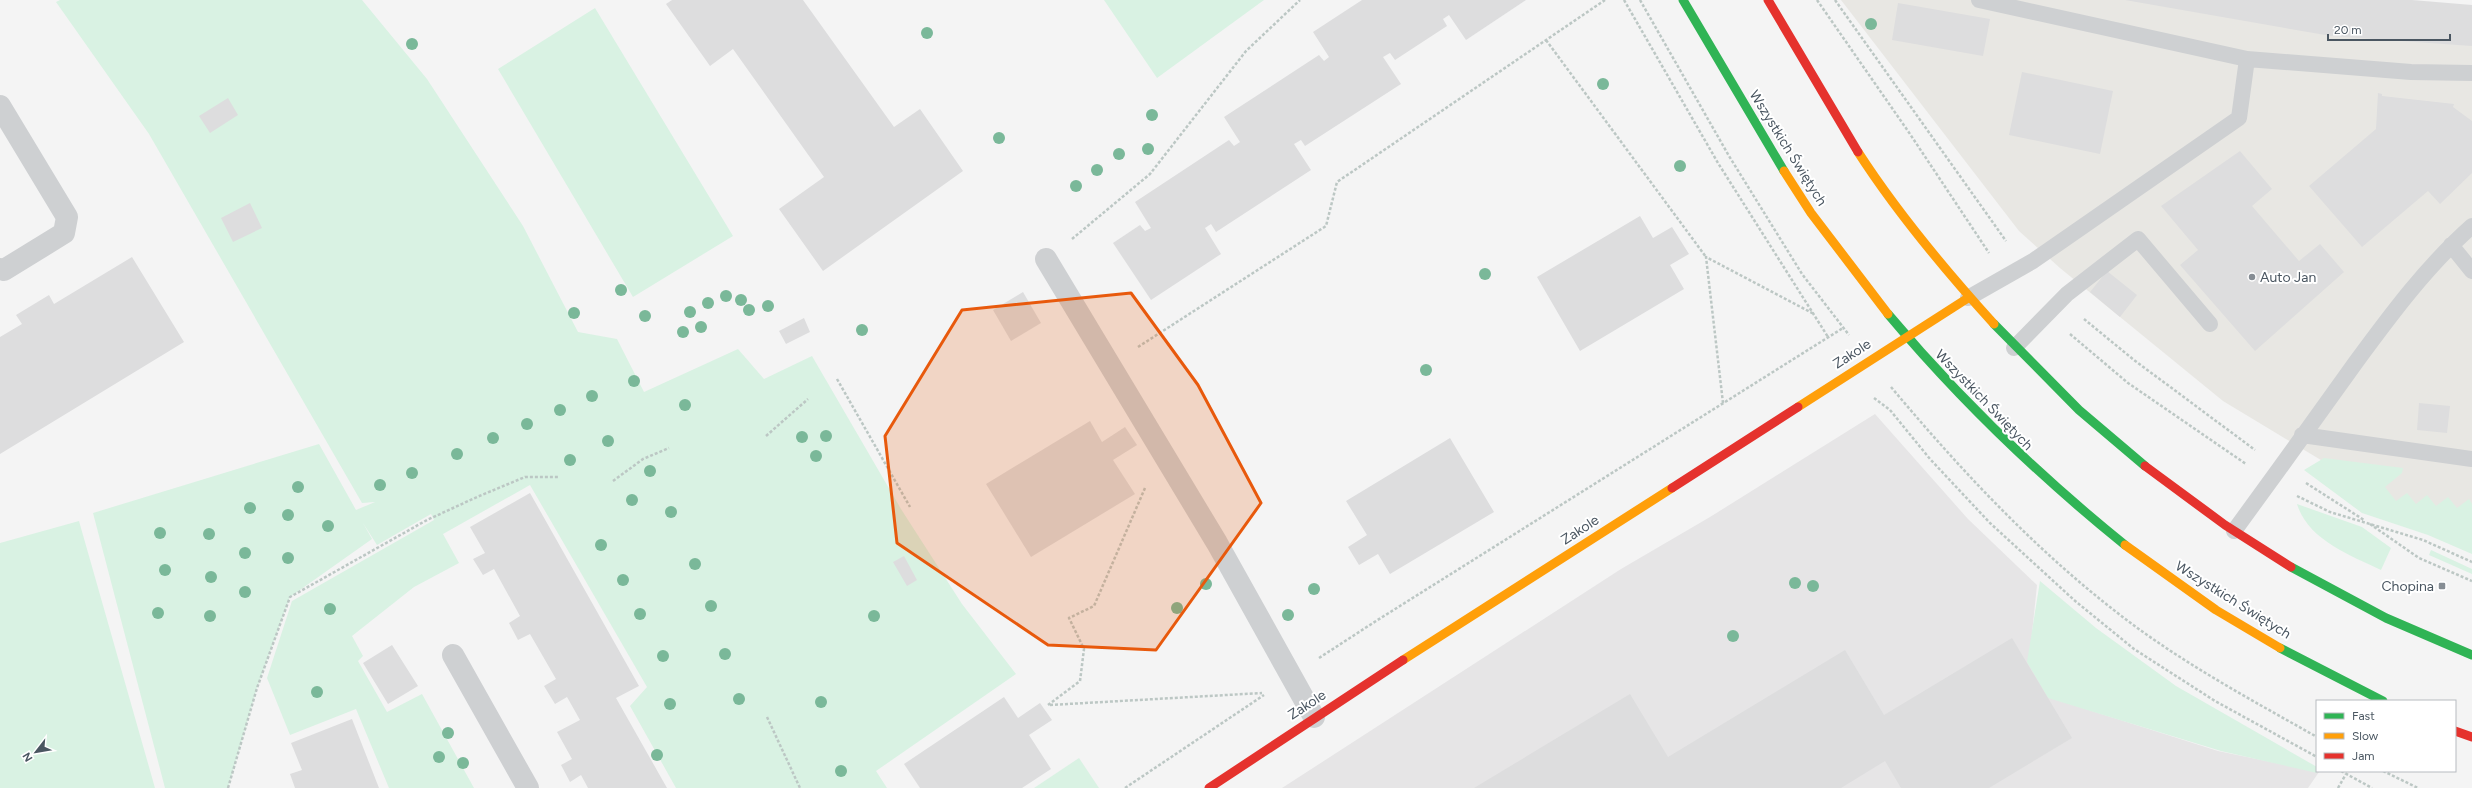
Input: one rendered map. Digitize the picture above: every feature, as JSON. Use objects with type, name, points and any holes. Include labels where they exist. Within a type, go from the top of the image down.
[{"type":"street","name":"Wszystkich Świętych","points":[[1683,0],[1763,138],[1810,211],[1905,337],[1966,404],[2027,464],[2079,509],[2134,552],[2224,614],[2272,643],[2381,700]]},
{"type":"street","points":[[1768,0],[1838,120],[1891,201],[1968,298],[2014,348],[2069,402],[2133,457],[2264,552],[2328,589],[2390,621],[2472,655]]},
{"type":"street","points":[[0,106],[67,217],[64,234],[4,270],[0,269]]},
{"type":"street","points":[[1046,259],[1111,364],[1217,543],[1314,717]]},
{"type":"street","name":"Zakole","points":[[1209,788],[1314,717],[1968,298]]},
{"type":"street","points":[[453,655],[528,788]]},
{"type":"street","points":[[2456,731],[2472,737]]},
{"type":"lane","points":[[1979,0],[2247,59],[2411,72],[2472,74]]},
{"type":"lane","points":[[1968,298],[2026,265],[2239,118],[2247,59]]},
{"type":"lane","points":[[2234,531],[2383,324],[2414,286],[2451,245],[2472,226]]},
{"type":"lane","points":[[2014,348],[2061,300],[2138,239],[2210,324]]},
{"type":"lane","points":[[2451,245],[2472,271]]},
{"type":"lane","points":[[2302,435],[2472,459]]},
{"type":"path","points":[[1046,259],[1107,212],[1150,174],[1246,52],[1300,0]]},
{"type":"path","points":[[1111,364],[1326,226],[1337,182],[1605,0]]},
{"type":"path","points":[[1624,0],[1718,163],[1815,314],[1828,338]]},
{"type":"path","points":[[1817,0],[1910,134],[1973,231],[2007,276]]},
{"type":"path","points":[[1835,0],[1991,222],[2026,265]]},
{"type":"path","points":[[1546,40],[1706,257],[1815,314]]},
{"type":"path","points":[[1706,257],[1723,403]]},
{"type":"path","points":[[2061,300],[2134,360],[2202,412],[2280,466],[2367,522],[2419,558],[2472,581]]},
{"type":"path","points":[[2046,314],[2128,383],[2196,431],[2297,496],[2330,512],[2423,540],[2472,562]]},
{"type":"path","points":[[1318,659],[1843,328]]},
{"type":"path","points":[[837,379],[910,506]]},
{"type":"path","points":[[1870,395],[1890,410],[1930,459],[1990,523],[2080,605],[2134,649],[2215,701],[2316,756]]},
{"type":"path","points":[[766,436],[808,399]]},
{"type":"path","points":[[1125,788],[1267,693],[1048,705],[1080,681],[1084,649],[1068,618],[1094,606],[1152,470],[1160,446]]},
{"type":"path","points":[[613,480],[643,459],[670,448]]},
{"type":"path","points":[[228,788],[257,688],[290,597],[427,520],[477,497],[525,477],[559,477]]},
{"type":"path","points":[[767,717],[800,788]]},
{"type":"path","points":[[2343,772],[2372,788]]},
{"type":"path","points":[[2385,772],[2418,788]]},
{"type":"path","points":[[2338,788],[2346,774]]},
{"type":"highlighted area","points":[[1131,293],[1198,385],[1261,503],[1156,650],[1048,645],[897,543],[885,436],[962,310]]},
{"type":"shaded area","points":[[1841,0],[2200,0],[2472,36],[2472,532],[2394,504],[2223,401],[2060,268],[2019,231]]},
{"type":"shaded area","points":[[1875,414],[1968,519],[2037,585],[2029,662],[2051,698],[2218,751],[2319,772],[2308,788],[1282,788],[1621,569],[1710,517]]},
{"type":"green space","points":[[60,0],[362,0],[427,79],[523,226],[578,332],[617,339],[644,392],[738,349],[764,379],[812,356],[901,509],[962,604],[1016,674],[876,771],[887,788],[676,788],[630,706],[647,687],[530,485],[443,534],[459,563],[414,587],[352,636],[363,656],[358,661],[387,712],[422,694],[474,788],[389,788],[356,709],[290,735],[267,678],[292,601],[434,520],[431,514],[377,545],[363,523],[372,539],[290,597],[257,688],[228,788],[165,788],[93,513],[319,444],[356,510],[375,502],[362,503],[149,134],[56,2]]},
{"type":"green space","points":[[1104,0],[1264,0],[1157,78]]},
{"type":"green space","points":[[595,8],[733,236],[633,297],[498,69]]},
{"type":"green space","points":[[2324,458],[2403,468],[2402,473],[2385,487],[2396,501],[2407,493],[2416,504],[2427,495],[2436,506],[2448,497],[2457,508],[2469,499],[2472,504],[2472,554],[2428,535],[2362,513],[2304,470]]},
{"type":"green space","points":[[2297,504],[2362,527],[2391,548],[2381,570],[2344,552],[2320,537],[2302,517]]},
{"type":"green space","points":[[79,521],[155,788],[0,788],[0,543]]},
{"type":"green space","points":[[2431,550],[2472,569],[2472,574],[2429,555]]},
{"type":"green space","points":[[2040,581],[2096,628],[2176,686],[2316,766],[2317,773],[2221,751],[2048,698],[2027,662]]},
{"type":"green space","points":[[1079,758],[1099,788],[1034,788]]},
{"type":"building","points":[[672,0],[803,0],[894,127],[920,109],[963,171],[823,271],[779,209],[824,177],[733,49],[710,66],[666,4]]},
{"type":"building","points":[[1362,0],[1526,0],[1466,40],[1449,15],[1443,19],[1447,26],[1395,60],[1390,53],[1383,57],[1401,84],[1305,146],[1301,140],[1294,144],[1311,170],[1216,232],[1211,224],[1205,228],[1221,254],[1151,300],[1113,243],[1140,225],[1145,231],[1151,228],[1135,202],[1229,140],[1234,146],[1240,142],[1224,117],[1319,55],[1324,61],[1329,57],[1313,32]]},
{"type":"building","points":[[2125,0],[2412,0],[2472,5],[2472,46],[2331,36]]},
{"type":"building","points":[[1898,3],[1990,19],[1983,56],[1892,40]]},
{"type":"building","points":[[2022,72],[2113,91],[2100,154],[2009,135]]},
{"type":"building","points":[[2378,93],[2382,94],[2382,96],[2454,104],[2453,107],[2472,121],[2472,173],[2440,204],[2428,191],[2362,247],[2309,186],[2376,129]]},
{"type":"building","points":[[228,98],[238,115],[210,133],[199,116]]},
{"type":"building","name":"Auto Jan","points":[[2240,151],[2272,189],[2252,206],[2299,261],[2320,244],[2344,272],[2255,351],[2180,265],[2198,250],[2161,206]]},
{"type":"building","points":[[250,203],[262,228],[233,242],[221,218]]},
{"type":"building","points":[[1640,216],[1653,238],[1672,227],[1689,254],[1670,265],[1684,289],[1580,351],[1537,277]]},
{"type":"building","points":[[132,257],[184,342],[0,454],[0,337],[22,324],[16,315],[49,295],[54,304]]},
{"type":"building","points":[[2107,271],[2137,295],[2120,317],[2090,292]]},
{"type":"building","points":[[1023,292],[1041,323],[1011,341],[993,310]]},
{"type":"building","points":[[804,318],[810,332],[786,344],[779,331]]},
{"type":"building","points":[[2419,403],[2450,406],[2447,433],[2417,430]]},
{"type":"building","points":[[1090,421],[1102,442],[1125,427],[1137,445],[1113,460],[1135,494],[1031,557],[986,484]]},
{"type":"building","points":[[1450,438],[1494,512],[1390,574],[1378,554],[1359,565],[1348,547],[1367,535],[1346,501]]},
{"type":"building","points":[[530,493],[639,686],[616,698],[667,788],[588,788],[581,775],[570,782],[561,765],[572,759],[557,732],[580,720],[567,697],[555,704],[544,686],[556,679],[530,634],[518,640],[509,623],[520,616],[494,569],[483,575],[473,559],[485,553],[470,527]]},
{"type":"building","points":[[904,556],[917,580],[907,586],[893,562]]},
{"type":"building","points":[[2012,638],[2072,738],[1989,788],[1901,788],[1885,761],[1841,788],[1474,788],[1630,694],[1668,757],[1845,650],[1884,715]]},
{"type":"building","points":[[392,645],[418,686],[388,704],[363,663]]},
{"type":"building","points":[[1004,697],[1018,718],[1040,703],[1052,720],[1029,735],[1051,769],[1022,788],[920,788],[904,764]]},
{"type":"building","points":[[352,719],[379,788],[295,788],[290,774],[302,770],[291,743]]},
{"type":"traffic: fast","points":[[1683,0],[1784,171]]},
{"type":"traffic: fast","points":[[1888,314],[1943,377],[2001,436],[2061,491],[2125,545]]},
{"type":"traffic: fast","points":[[1994,324],[2079,410],[2145,466]]},
{"type":"traffic: fast","points":[[2291,567],[2386,618],[2472,655]]},
{"type":"traffic: fast","points":[[2280,648],[2381,700]]},
{"type":"traffic: slow","points":[[1858,152],[1889,197],[1923,241],[1994,324]]},
{"type":"traffic: slow","points":[[1784,171],[1811,213],[1888,314]]},
{"type":"traffic: slow","points":[[1798,407],[1968,298]]},
{"type":"traffic: slow","points":[[1403,660],[1672,488]]},
{"type":"traffic: slow","points":[[2125,545],[2216,610],[2280,648]]},
{"type":"traffic: jam","points":[[1768,0],[1858,152]]},
{"type":"traffic: jam","points":[[1672,488],[1798,407]]},
{"type":"traffic: jam","points":[[2145,466],[2225,525],[2291,567]]},
{"type":"traffic: jam","points":[[1209,788],[1403,660]]},
{"type":"traffic: jam","points":[[2456,731],[2472,737]]},
{"type":"place","name":"Auto Jan","points":[[2252,277]]},
{"type":"place","name":"Chopina","points":[[2442,586]]}]
